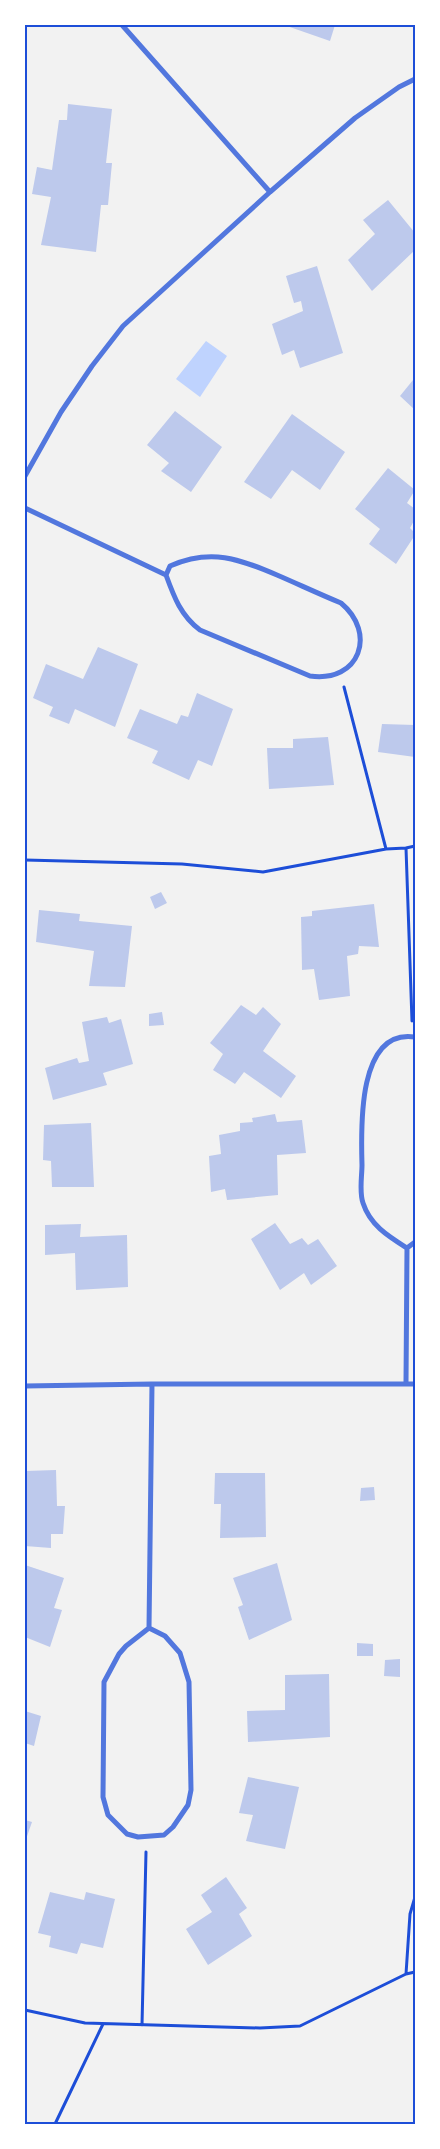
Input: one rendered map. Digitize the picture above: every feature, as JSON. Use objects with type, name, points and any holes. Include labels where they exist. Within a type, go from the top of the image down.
[{"type":"street","points":[[122,25],[270,192]]},
{"type":"street","points":[[25,476],[61,412],[92,366],[123,326],[270,192],[355,118],[399,87],[415,79]]},
{"type":"street","points":[[25,508],[166,575],[180,610],[200,630],[304,674],[320,677],[347,669],[356,659],[361,647],[355,620],[349,610],[341,603],[232,558],[206,556],[182,560],[170,566],[166,575]]},
{"type":"street","points":[[407,1248],[383,1233],[371,1220],[362,1201],[361,1147],[365,1085],[370,1068],[379,1053],[392,1041],[407,1036],[414,1037]]},
{"type":"street","points":[[407,1248],[415,1242]]},
{"type":"street","points":[[406,1383],[407,1248]]},
{"type":"street","points":[[149,1628],[165,1636],[180,1653],[189,1682],[192,1761],[191,1790],[188,1805],[180,1819],[164,1835],[138,1837],[127,1834],[108,1815],[103,1797],[102,1726],[104,1682],[123,1650],[149,1628],[152,1384]]},
{"type":"street","points":[[25,1386],[415,1384]]},
{"type":"path","points":[[340,672],[386,850]]},
{"type":"path","points":[[25,860],[182,864],[263,872],[415,846]]},
{"type":"path","points":[[406,848],[414,1037]]},
{"type":"path","points":[[142,2024],[147,1836]]},
{"type":"path","points":[[406,1974],[410,1914],[415,1897]]},
{"type":"path","points":[[25,2010],[85,2023],[260,2028],[300,2026],[406,1974],[415,1972]]},
{"type":"path","points":[[55,2124],[103,2024]]},
{"type":"water","points":[[206,341],[227,356],[200,397],[176,379]]},
{"type":"building","points":[[284,25],[335,25],[330,41]]},
{"type":"building","points":[[68,104],[112,109],[106,163],[112,163],[108,205],[101,205],[96,252],[41,245],[51,197],[32,194],[37,167],[52,170],[59,120],[67,120]]},
{"type":"building","points":[[388,200],[415,233],[415,250],[372,291],[348,260],[375,234],[363,220]]},
{"type":"building","points":[[317,266],[343,353],[300,368],[294,350],[282,355],[272,324],[303,311],[301,301],[294,303],[286,276]]},
{"type":"building","points":[[413,380],[415,382],[415,410],[400,396]]},
{"type":"building","points":[[175,411],[222,447],[191,492],[161,471],[169,463],[147,445]]},
{"type":"building","points":[[292,414],[345,452],[320,490],[292,470],[271,499],[244,482]]},
{"type":"building","points":[[388,468],[415,490],[407,503],[415,509],[415,519],[410,528],[415,535],[396,564],[369,544],[380,529],[355,509]]},
{"type":"building","points":[[98,647],[138,664],[115,727],[75,709],[69,724],[49,716],[53,707],[33,698],[46,664],[83,679]]},
{"type":"building","points":[[197,693],[233,709],[212,766],[198,760],[189,780],[152,763],[158,751],[127,738],[140,709],[177,724],[181,715],[188,717]]},
{"type":"building","points":[[382,724],[415,725],[415,757],[378,752]]},
{"type":"building","points":[[328,737],[334,785],[269,789],[267,748],[293,748],[293,739]]},
{"type":"building","points":[[161,892],[167,903],[155,909],[150,897]]},
{"type":"building","points":[[374,904],[379,947],[359,946],[358,954],[347,956],[350,996],[319,1000],[314,969],[302,970],[301,917],[312,916],[312,911]]},
{"type":"building","points":[[39,910],[80,914],[79,921],[132,926],[125,987],[89,986],[94,951],[36,942]]},
{"type":"building","points":[[241,1005],[256,1015],[263,1007],[281,1024],[263,1051],[296,1076],[281,1098],[244,1072],[235,1084],[213,1070],[223,1054],[210,1043]]},
{"type":"building","points":[[162,1012],[164,1025],[149,1026],[149,1014]]},
{"type":"building","points":[[107,1017],[109,1023],[121,1019],[133,1064],[103,1073],[107,1085],[53,1100],[45,1068],[77,1058],[79,1063],[89,1061],[82,1022]]},
{"type":"building","points":[[275,1114],[277,1122],[302,1120],[306,1153],[277,1155],[278,1195],[227,1200],[225,1189],[211,1192],[209,1156],[221,1154],[219,1135],[240,1131],[240,1123],[253,1122],[252,1118]]},
{"type":"building","points":[[91,1123],[94,1187],[52,1187],[51,1161],[43,1160],[44,1125]]},
{"type":"building","points":[[275,1223],[290,1244],[302,1238],[308,1245],[318,1239],[337,1266],[311,1285],[304,1273],[280,1290],[251,1239]]},
{"type":"building","points":[[81,1224],[80,1237],[127,1235],[128,1287],[76,1290],[75,1253],[45,1255],[45,1225]]},
{"type":"building","points":[[56,1470],[57,1506],[65,1506],[63,1534],[51,1534],[51,1548],[25,1546],[25,1471]]},
{"type":"building","points":[[215,1473],[265,1473],[266,1537],[220,1538],[221,1504],[214,1504]]},
{"type":"building","points":[[374,1487],[375,1500],[360,1501],[361,1488]]},
{"type":"building","points":[[277,1563],[292,1620],[249,1640],[238,1607],[243,1605],[233,1578]]},
{"type":"building","points":[[25,1565],[64,1578],[54,1608],[62,1610],[50,1647],[25,1637]]},
{"type":"building","points":[[357,1643],[373,1644],[373,1656],[357,1656]]},
{"type":"building","points":[[400,1659],[400,1677],[384,1676],[385,1660]]},
{"type":"building","points":[[329,1674],[330,1737],[248,1742],[247,1711],[285,1710],[285,1675]]},
{"type":"building","points":[[25,1711],[41,1716],[34,1746],[25,1743]]},
{"type":"building","points":[[248,1777],[299,1787],[285,1849],[246,1841],[253,1815],[239,1813]]},
{"type":"building","points":[[25,1820],[32,1822],[25,1842]]},
{"type":"building","points":[[226,1877],[247,1908],[239,1914],[252,1936],[208,1965],[186,1929],[212,1912],[201,1895]]},
{"type":"building","points":[[50,1892],[84,1900],[86,1892],[115,1899],[103,1948],[81,1943],[77,1954],[49,1947],[51,1936],[38,1933]]}]
